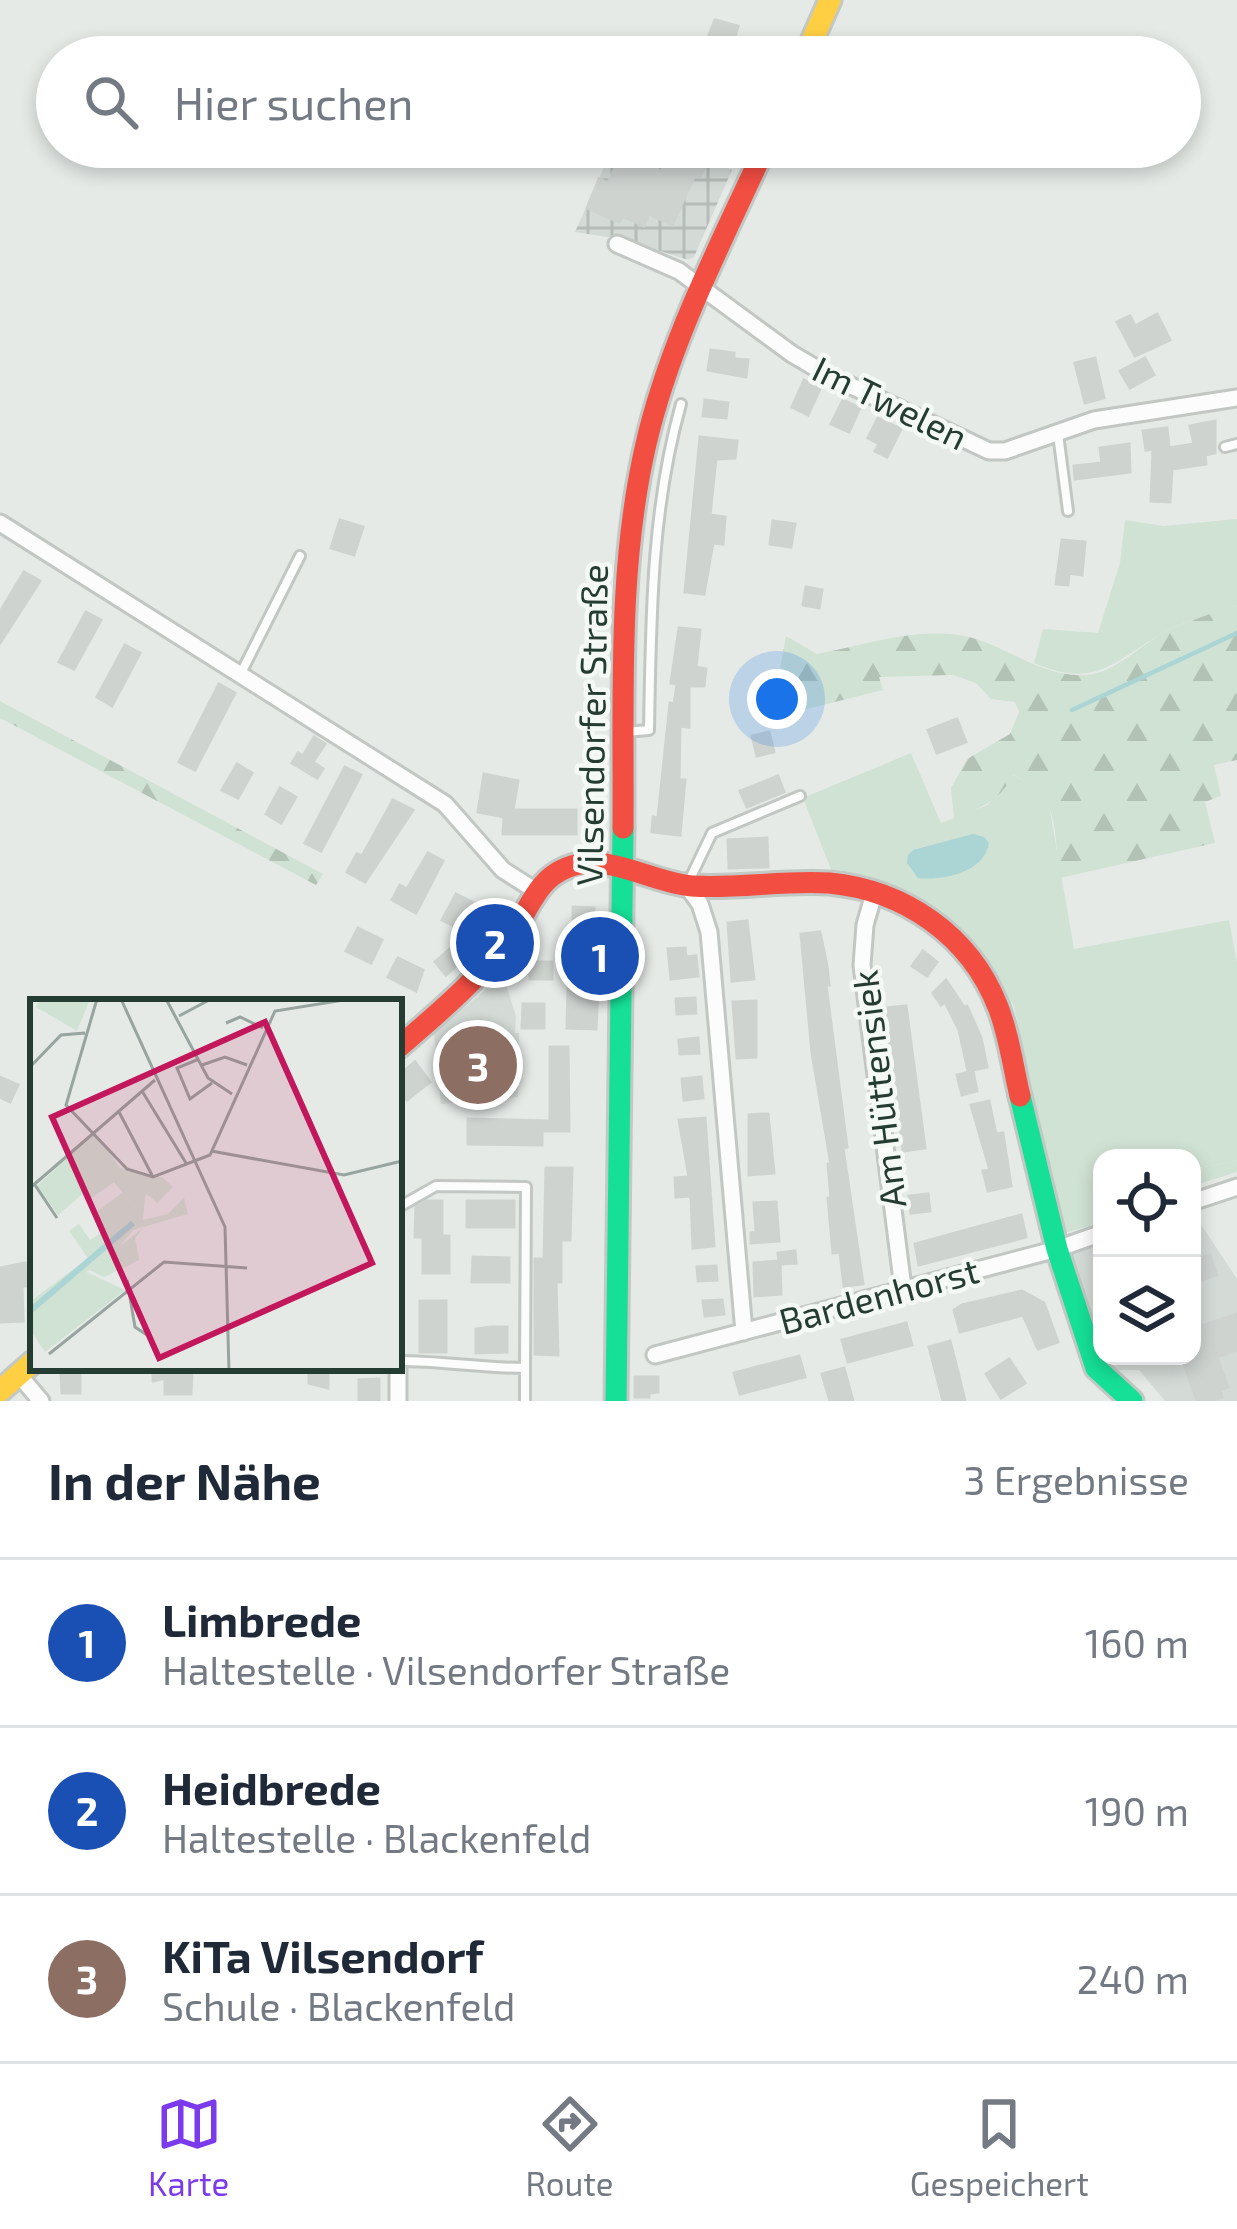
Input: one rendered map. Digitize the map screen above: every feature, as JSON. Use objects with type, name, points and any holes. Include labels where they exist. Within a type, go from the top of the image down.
[{"type":"main road","points":[[814,36],[830,0]]},
{"type":"main road","name":"Vilsendorfer Straße","points":[[616,1401],[627,568],[641,466],[658,398],[756,168]]},
{"type":"main road","points":[[402,1044],[486,970],[536,892],[551,875],[568,867],[622,868],[687,886],[827,883],[875,890],[917,909],[948,933],[987,982],[998,1006],[1057,1249],[1096,1368],[1132,1401]]},
{"type":"main road","points":[[0,1391],[26,1368]]},
{"type":"street","name":"Im Twelen","points":[[617,244],[679,271],[792,354],[988,451],[1005,452],[1094,420],[1237,398]]},
{"type":"street","points":[[0,523],[445,804],[503,870],[536,892]]},
{"type":"street","points":[[687,886],[700,904],[709,932],[744,1333]]},
{"type":"street","name":"Am Hüttensiek","points":[[875,890],[865,925],[862,965],[903,1288]]},
{"type":"street","points":[[1201,1199],[1237,1186]]},
{"type":"street","name":"Bardenhorst","points":[[655,1354],[1093,1236]]},
{"type":"street","points":[[26,1368],[41,1401]]},
{"type":"street","points":[[398,1401],[399,1371]]},
{"type":"lane","points":[[624,732],[649,730],[652,564],[665,470],[681,404]]},
{"type":"lane","points":[[1058,433],[1067,511]]},
{"type":"lane","points":[[1225,447],[1237,444]]},
{"type":"lane","points":[[641,466],[665,470]]},
{"type":"lane","points":[[240,676],[300,556]]},
{"type":"lane","points":[[687,886],[712,833],[800,796]]},
{"type":"lane","points":[[402,1205],[436,1186],[526,1187],[525,1401]]},
{"type":"lane","points":[[402,1365],[453,1361],[470,1368],[525,1368]]},
{"type":"shaded area","points":[[604,168],[732,170],[694,257],[688,260],[626,240],[575,232]]},
{"type":"shaded area","points":[[503,975],[516,1016],[515,1033],[519,1033],[518,1097],[441,1104],[434,1033]]},
{"type":"shaded area","points":[[1201,1225],[1237,1279],[1237,1401],[1165,1401],[1139,1370],[1116,1370],[1112,1365],[1201,1365]]},
{"type":"shaded area","points":[[1093,1243],[1093,1326],[1070,1261],[1076,1248]]},
{"type":"green space","points":[[1237,519],[1237,605],[1173,628],[1090,673],[1056,671],[1034,663],[1043,629],[1098,633],[1120,563],[1125,520],[1164,526]]},
{"type":"green space","points":[[1237,605],[1237,760],[1214,765],[1221,796],[1205,802],[1215,843],[1060,878],[1048,804],[1029,783],[1013,775],[995,797],[954,819],[951,788],[967,759],[1010,734],[1019,712],[1015,702],[991,699],[976,683],[953,675],[879,677],[883,690],[771,718],[786,636],[817,654],[908,635],[964,636],[1055,672],[1087,675],[1119,663],[1175,627]]},
{"type":"green space","points":[[0,701],[323,874],[316,885],[0,718]]},
{"type":"green space","points":[[911,753],[941,823],[988,805],[1012,775],[1033,784],[1048,799],[1074,949],[1229,920],[1237,963],[1237,1161],[1201,1167],[1201,1149],[1093,1149],[1093,1225],[1062,1234],[1014,1006],[980,953],[948,920],[898,891],[832,872],[803,798]]},
{"type":"green space","points":[[1237,1161],[1237,1172],[1201,1183],[1201,1167]]},
{"type":"water","points":[[973,834],[989,843],[971,868],[939,878],[918,878],[907,863],[913,850]]},
{"type":"building","points":[[715,20],[738,26],[735,36],[709,36]]},
{"type":"building","points":[[615,168],[662,172],[664,168],[704,168],[700,177],[695,175],[672,225],[649,214],[644,226],[622,216],[619,222],[587,208],[599,179],[608,183]]},
{"type":"building","points":[[1157,314],[1170,340],[1135,356],[1117,322],[1130,316],[1135,326]]},
{"type":"building","points":[[711,350],[748,360],[746,377],[708,370]]},
{"type":"building","points":[[1095,358],[1104,398],[1085,403],[1075,363]]},
{"type":"building","points":[[1145,358],[1154,375],[1130,388],[1120,371]]},
{"type":"building","points":[[804,380],[820,389],[808,415],[792,407]]},
{"type":"building","points":[[705,400],[728,403],[726,418],[703,416]]},
{"type":"building","points":[[843,400],[860,408],[849,432],[831,424]]},
{"type":"building","points":[[878,418],[901,429],[887,457],[875,451],[879,444],[868,438]]},
{"type":"building","points":[[1215,421],[1215,453],[1205,455],[1206,464],[1172,469],[1170,502],[1151,501],[1153,449],[1146,450],[1143,431],[1167,428],[1169,448],[1194,444],[1190,426]]},
{"type":"building","points":[[700,437],[737,441],[735,458],[716,459],[710,515],[725,517],[723,544],[713,543],[704,594],[685,592]]},
{"type":"building","points":[[1129,444],[1130,472],[1075,479],[1074,466],[1102,463],[1100,448]]},
{"type":"building","points":[[340,520],[363,527],[354,555],[331,548]]},
{"type":"building","points":[[773,521],[795,524],[791,547],[770,544]]},
{"type":"building","points":[[1062,540],[1085,542],[1082,575],[1069,573],[1068,585],[1056,584]]},
{"type":"building","points":[[24,572],[40,581],[0,643],[0,612]]},
{"type":"building","points":[[806,587],[822,590],[819,608],[803,605]]},
{"type":"building","points":[[86,612],[101,620],[74,669],[59,662]]},
{"type":"building","points":[[679,628],[700,630],[696,667],[706,669],[704,686],[689,686],[689,727],[680,726],[679,780],[685,780],[680,835],[652,832],[653,817],[658,818],[670,703],[674,704],[677,684],[671,683]]},
{"type":"building","points":[[125,645],[140,653],[112,706],[97,697]]},
{"type":"building","points":[[219,684],[235,693],[195,770],[179,762]]},
{"type":"building","points":[[957,719],[966,742],[937,753],[928,730]]},
{"type":"building","points":[[769,732],[774,752],[757,756],[752,736]]},
{"type":"building","points":[[314,737],[325,744],[313,762],[323,769],[317,778],[292,763],[298,753],[303,756]]},
{"type":"building","points":[[237,764],[252,773],[238,798],[222,790]]},
{"type":"building","points":[[345,767],[361,775],[321,851],[305,843]]},
{"type":"building","points":[[484,774],[518,781],[513,810],[576,810],[576,834],[503,834],[504,817],[478,812]]},
{"type":"building","points":[[778,776],[784,792],[747,807],[740,791]]},
{"type":"building","points":[[280,788],[296,797],[281,823],[266,814]]},
{"type":"building","points":[[393,800],[413,810],[365,882],[347,872],[357,854],[362,856]]},
{"type":"building","points":[[767,838],[768,867],[729,868],[728,840]]},
{"type":"building","points":[[428,853],[443,861],[416,913],[392,900],[400,885],[407,889]]},
{"type":"building","points":[[456,894],[472,902],[458,928],[442,920]]},
{"type":"building","points":[[573,907],[594,908],[593,942],[573,942]]},
{"type":"building","points":[[747,921],[754,979],[732,981],[728,923]]},
{"type":"building","points":[[358,928],[382,940],[371,963],[346,951]]},
{"type":"building","points":[[820,932],[863,1284],[844,1286],[840,1252],[833,1253],[828,1198],[831,1164],[812,1053],[801,934]]},
{"type":"building","points":[[468,933],[477,938],[467,956],[446,975],[435,962]]},
{"type":"building","points":[[685,948],[686,957],[696,956],[698,976],[671,979],[668,949]]},
{"type":"building","points":[[923,951],[937,962],[927,976],[912,966]]},
{"type":"building","points":[[398,958],[423,970],[416,991],[388,977]]},
{"type":"building","points":[[529,962],[552,962],[552,979],[530,979]]},
{"type":"building","points":[[946,980],[967,1006],[987,1067],[968,1071],[959,1030],[945,1002],[941,1005],[933,993]]},
{"type":"building","points":[[568,988],[598,989],[596,1029],[567,1028]]},
{"type":"building","points":[[695,998],[696,1013],[677,1014],[676,999]]},
{"type":"building","points":[[756,1001],[756,1057],[737,1058],[733,1002]]},
{"type":"building","points":[[523,1004],[544,1004],[544,1028],[522,1028]]},
{"type":"building","points":[[906,1006],[925,1148],[903,1151],[885,1008]]},
{"type":"building","points":[[508,1034],[514,1092],[455,1097],[452,1060],[497,1056],[495,1035]]},
{"type":"building","points":[[698,1038],[699,1053],[680,1054],[679,1040]]},
{"type":"building","points":[[550,1047],[568,1047],[569,1131],[542,1131],[542,1145],[468,1144],[468,1119],[550,1121]]},
{"type":"building","points":[[415,1062],[430,1082],[407,1100],[402,1094],[402,1073]]},
{"type":"building","points":[[973,1071],[977,1091],[962,1095],[957,1075]]},
{"type":"building","points":[[0,1077],[18,1085],[10,1102],[0,1097]]},
{"type":"building","points":[[701,1077],[703,1098],[684,1100],[682,1079]]},
{"type":"building","points":[[989,1101],[996,1134],[1003,1133],[1011,1186],[988,1191],[983,1171],[990,1170],[971,1105]]},
{"type":"building","points":[[768,1114],[774,1173],[749,1175],[749,1115]]},
{"type":"building","points":[[705,1118],[714,1246],[693,1248],[691,1196],[676,1197],[675,1178],[689,1177],[679,1120]]},
{"type":"building","points":[[546,1168],[572,1168],[570,1240],[561,1240],[561,1282],[556,1282],[558,1355],[535,1354],[535,1259],[544,1259]]},
{"type":"building","points":[[928,1194],[930,1211],[911,1213],[909,1196]]},
{"type":"building","points":[[442,1201],[449,1273],[423,1273],[423,1237],[415,1237],[416,1207]]},
{"type":"building","points":[[467,1201],[514,1201],[514,1227],[467,1227]]},
{"type":"building","points":[[776,1202],[779,1241],[751,1243],[751,1233],[756,1232],[754,1203]]},
{"type":"building","points":[[1021,1215],[1026,1237],[919,1265],[915,1244]]},
{"type":"building","points":[[795,1251],[796,1263],[780,1264],[781,1294],[755,1296],[754,1263],[779,1261],[778,1253]]},
{"type":"building","points":[[1210,1255],[1217,1275],[1201,1280],[1201,1258]]},
{"type":"building","points":[[473,1257],[509,1258],[509,1282],[472,1282]]},
{"type":"building","points":[[25,1263],[29,1286],[22,1286],[23,1321],[0,1322],[0,1268]]},
{"type":"building","points":[[716,1266],[717,1280],[698,1281],[697,1267]]},
{"type":"building","points":[[1022,1291],[1044,1303],[1058,1342],[1038,1349],[1023,1315],[960,1332],[954,1310]]},
{"type":"building","points":[[722,1300],[724,1314],[705,1316],[703,1301]]},
{"type":"building","points":[[420,1301],[446,1301],[446,1352],[420,1352]]},
{"type":"building","points":[[1237,1314],[1237,1350],[1217,1357],[1228,1387],[1220,1390],[1222,1397],[1197,1401],[1184,1365],[1201,1365],[1201,1324]]},
{"type":"building","points":[[906,1323],[912,1345],[848,1362],[842,1340]]},
{"type":"building","points":[[507,1327],[507,1352],[476,1353],[476,1329]]},
{"type":"building","points":[[950,1341],[965,1401],[943,1401],[929,1347]]},
{"type":"building","points":[[799,1356],[805,1377],[740,1394],[734,1373]]},
{"type":"building","points":[[1009,1359],[1025,1383],[1001,1398],[986,1374]]},
{"type":"building","points":[[844,1368],[853,1401],[830,1401],[822,1374]]},
{"type":"building","points":[[153,1371],[192,1372],[191,1394],[165,1394],[165,1378],[153,1381]]},
{"type":"building","points":[[309,1371],[328,1371],[328,1388],[309,1383]]},
{"type":"building","points":[[61,1373],[80,1373],[80,1393],[62,1393]]},
{"type":"building","points":[[635,1377],[658,1377],[658,1392],[635,1397]]},
{"type":"building","points":[[379,1379],[379,1401],[359,1401],[359,1380]]},
{"type":"waterway","points":[[1072,710],[1237,633]]},
{"type":"traffic: fast","points":[[616,1401],[623,828]]},
{"type":"traffic: fast","points":[[1020,1096],[1057,1249],[1096,1368],[1132,1401]]},
{"type":"traffic: slow","points":[[814,36],[830,0]]},
{"type":"traffic: slow","points":[[0,1391],[30,1365]]},
{"type":"traffic: jam","points":[[623,828],[626,587],[646,444],[683,330],[755,168]]},
{"type":"traffic: jam","points":[[402,1044],[482,970],[546,882],[566,868],[598,863],[692,886],[829,883],[857,887],[908,906],[952,938],[986,981],[1005,1028],[1020,1096]]},
{"type":"place","name":"Heidbrede","points":[[495,943]]},
{"type":"place","name":"Limbrede","points":[[600,956]]},
{"type":"place","name":"KiTa Vilsendorf","points":[[478,1065]]}]
